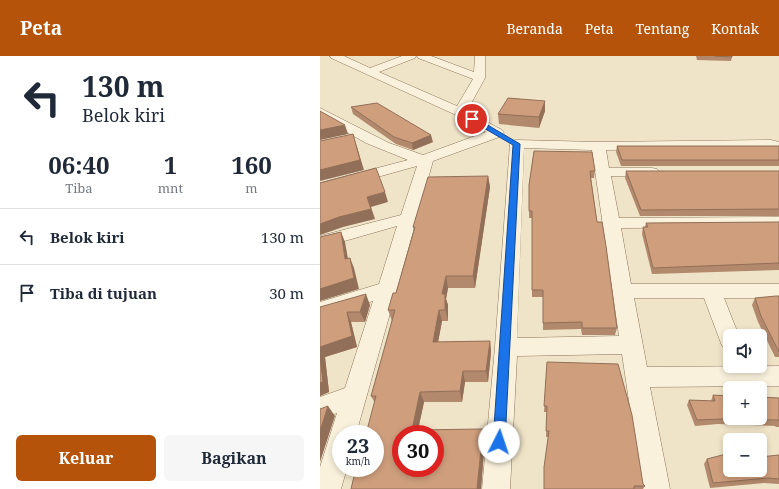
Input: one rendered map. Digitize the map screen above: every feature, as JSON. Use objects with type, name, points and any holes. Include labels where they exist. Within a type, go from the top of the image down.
[{"type":"street","points":[[335,56],[460,112],[517,144],[598,146],[771,144],[779,146]]},
{"type":"street","points":[[371,71],[411,56]]},
{"type":"street","points":[[422,56],[479,78]]},
{"type":"street","points":[[460,112],[479,78],[480,56]]},
{"type":"street","points":[[321,113],[363,137],[401,154],[426,160]]},
{"type":"street","points":[[320,188],[426,160],[497,133]]},
{"type":"street","points":[[342,142],[363,137]]},
{"type":"street","points":[[496,489],[506,347],[517,144]]},
{"type":"street","points":[[598,146],[623,291],[630,345],[656,489]]},
{"type":"street","points":[[346,425],[426,160]]},
{"type":"street","points":[[602,172],[664,172]]},
{"type":"street","points":[[320,242],[408,218]]},
{"type":"street","points":[[611,223],[779,222]]},
{"type":"street","points":[[320,310],[387,289]]},
{"type":"street","points":[[623,291],[779,291]]},
{"type":"street","points":[[711,291],[726,329]]},
{"type":"street","points":[[506,347],[630,345]]},
{"type":"street","points":[[636,377],[723,372]]},
{"type":"street","points":[[757,373],[779,376]]},
{"type":"street","points":[[320,408],[355,395]]},
{"type":"street","points":[[327,489],[332,472]]},
{"type":"building","points":[[508,98],[545,101],[539,117],[498,114]]},
{"type":"building","points":[[377,103],[431,135],[412,143],[394,137],[351,107]]},
{"type":"building","points":[[320,111],[345,125],[320,130]]},
{"type":"building","points":[[353,134],[360,160],[320,170],[320,141]]},
{"type":"building","points":[[617,146],[779,146],[779,160],[622,160]]},
{"type":"building","points":[[534,151],[592,152],[595,171],[590,171],[591,181],[597,222],[602,222],[617,328],[582,328],[582,322],[543,323],[543,290],[532,290],[532,211],[529,211],[529,185]]},
{"type":"building","points":[[376,168],[385,192],[367,197],[371,209],[339,217],[320,224],[320,183]]},
{"type":"building","points":[[626,171],[779,171],[779,209],[641,210]]},
{"type":"building","points":[[488,176],[473,276],[446,276],[442,294],[445,294],[445,310],[439,310],[433,342],[490,341],[486,371],[463,371],[460,391],[420,392],[413,425],[392,425],[392,477],[444,477],[444,430],[483,429],[477,489],[351,489],[354,477],[384,477],[384,425],[368,425],[376,396],[371,396],[395,310],[388,310],[393,293],[396,293],[415,227],[413,227],[428,177]]},
{"type":"building","points":[[779,222],[779,263],[653,268],[643,227],[648,227],[646,223]]},
{"type":"building","points":[[341,232],[345,259],[350,258],[354,278],[320,289],[320,237]]},
{"type":"building","points":[[366,294],[360,312],[347,312],[352,336],[320,347],[320,307]]},
{"type":"building","points":[[779,296],[779,352],[761,316],[755,298]]},
{"type":"building","points":[[320,356],[323,382],[320,383]]},
{"type":"building","points":[[547,362],[618,364],[632,415],[643,484],[645,486],[634,486],[634,489],[544,489],[544,467],[549,431],[546,431],[547,406],[544,406]]},
{"type":"building","points":[[713,395],[723,396],[723,419],[697,420],[689,400],[715,401]]},
{"type":"building","points":[[767,397],[779,398],[779,420],[767,420]]},
{"type":"building","points":[[328,406],[320,431],[320,409]]},
{"type":"building","points":[[723,455],[723,477],[767,477],[767,456],[779,455],[779,479],[768,478],[713,483],[707,459]]},
{"type":"route","points":[[472,119],[517,144],[506,347],[499,442]]}]
